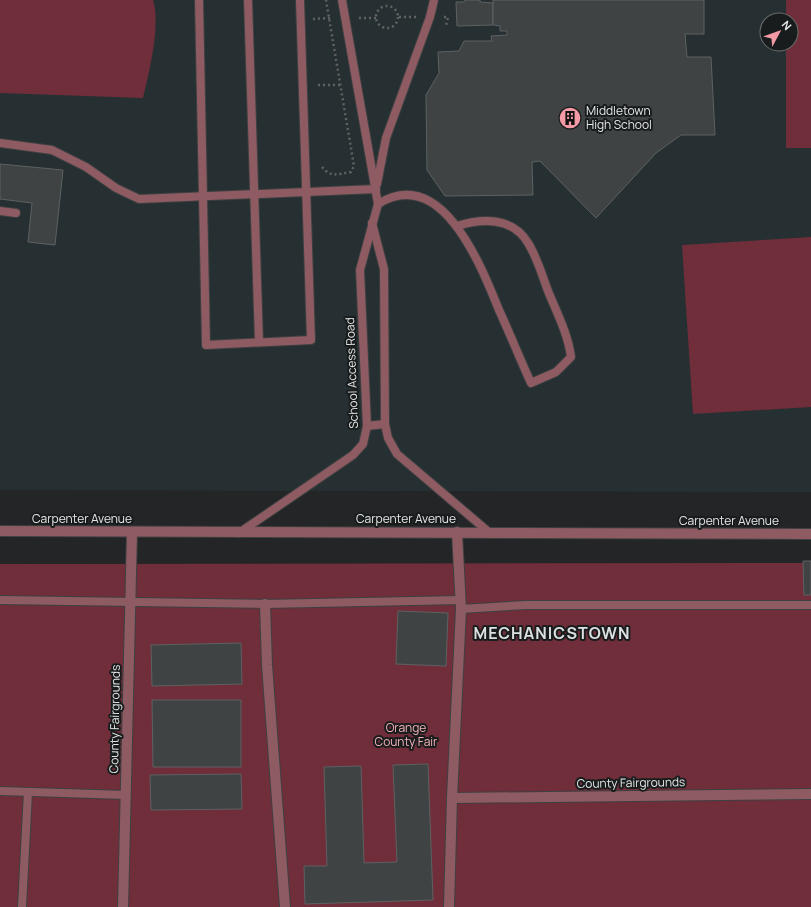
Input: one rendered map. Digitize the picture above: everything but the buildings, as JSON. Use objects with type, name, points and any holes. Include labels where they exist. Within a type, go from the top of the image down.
[{"type":"street","name":"Carpenter Avenue","points":[[0,531],[811,534]]},
{"type":"street","name":"County Fairgrounds","points":[[124,907],[132,601],[132,532]]},
{"type":"street","points":[[449,907],[452,798],[461,604],[457,532]]},
{"type":"street","points":[[265,604],[267,665],[284,907]]},
{"type":"street","name":"County Fairgrounds","points":[[452,798],[811,794]]},
{"type":"lane","points":[[199,0],[206,345],[311,340],[300,0]]},
{"type":"lane","points":[[248,0],[259,342]]},
{"type":"lane","name":"School Access Road","points":[[239,532],[353,455],[363,444],[367,426],[360,270],[378,204],[342,0]]},
{"type":"lane","name":"School Access Road","points":[[376,189],[386,138],[430,17],[434,0]]},
{"type":"lane","points":[[0,143],[52,150],[86,167],[116,188],[139,199],[376,189]]},
{"type":"lane","points":[[378,204],[390,197],[413,195],[429,201],[443,211],[457,226],[477,257],[531,383],[556,372],[571,357],[568,339],[528,242],[513,228],[497,221],[474,221],[457,226]]},
{"type":"lane","points":[[0,211],[16,213]]},
{"type":"lane","points":[[372,222],[384,269],[385,424],[388,438],[396,454],[492,534]]},
{"type":"lane","points":[[367,426],[385,424]]},
{"type":"lane","points":[[0,600],[265,604],[811,605]]},
{"type":"lane","points":[[0,792],[126,795]]},
{"type":"lane","points":[[22,907],[28,792]]},
{"type":"path","points":[[322,167],[327,173],[334,175],[351,172],[354,166],[326,0]]},
{"type":"path","points":[[386,6],[394,8],[399,17],[396,24],[389,28],[378,25],[376,18],[380,9],[386,6]]},
{"type":"path","points":[[318,85],[340,84]]},
{"type":"shaded area","points":[[0,0],[811,0],[811,492],[0,490]]},
{"type":"green space","points":[[0,0],[153,0],[156,22],[155,35],[151,63],[143,98],[0,93]]},
{"type":"green space","points":[[786,0],[811,0],[811,148],[786,148],[786,52],[799,52],[799,12],[786,12]]},
{"type":"green space","points":[[811,237],[811,407],[693,414],[682,245]]},
{"type":"green space","name":"Orange County Fair","points":[[811,563],[811,907],[0,907],[0,564]]},
{"type":"place","name":"Middletown High School","points":[[570,118]]},
{"type":"district","name":"MECHANICSTOWN","points":[[552,633]]}]
